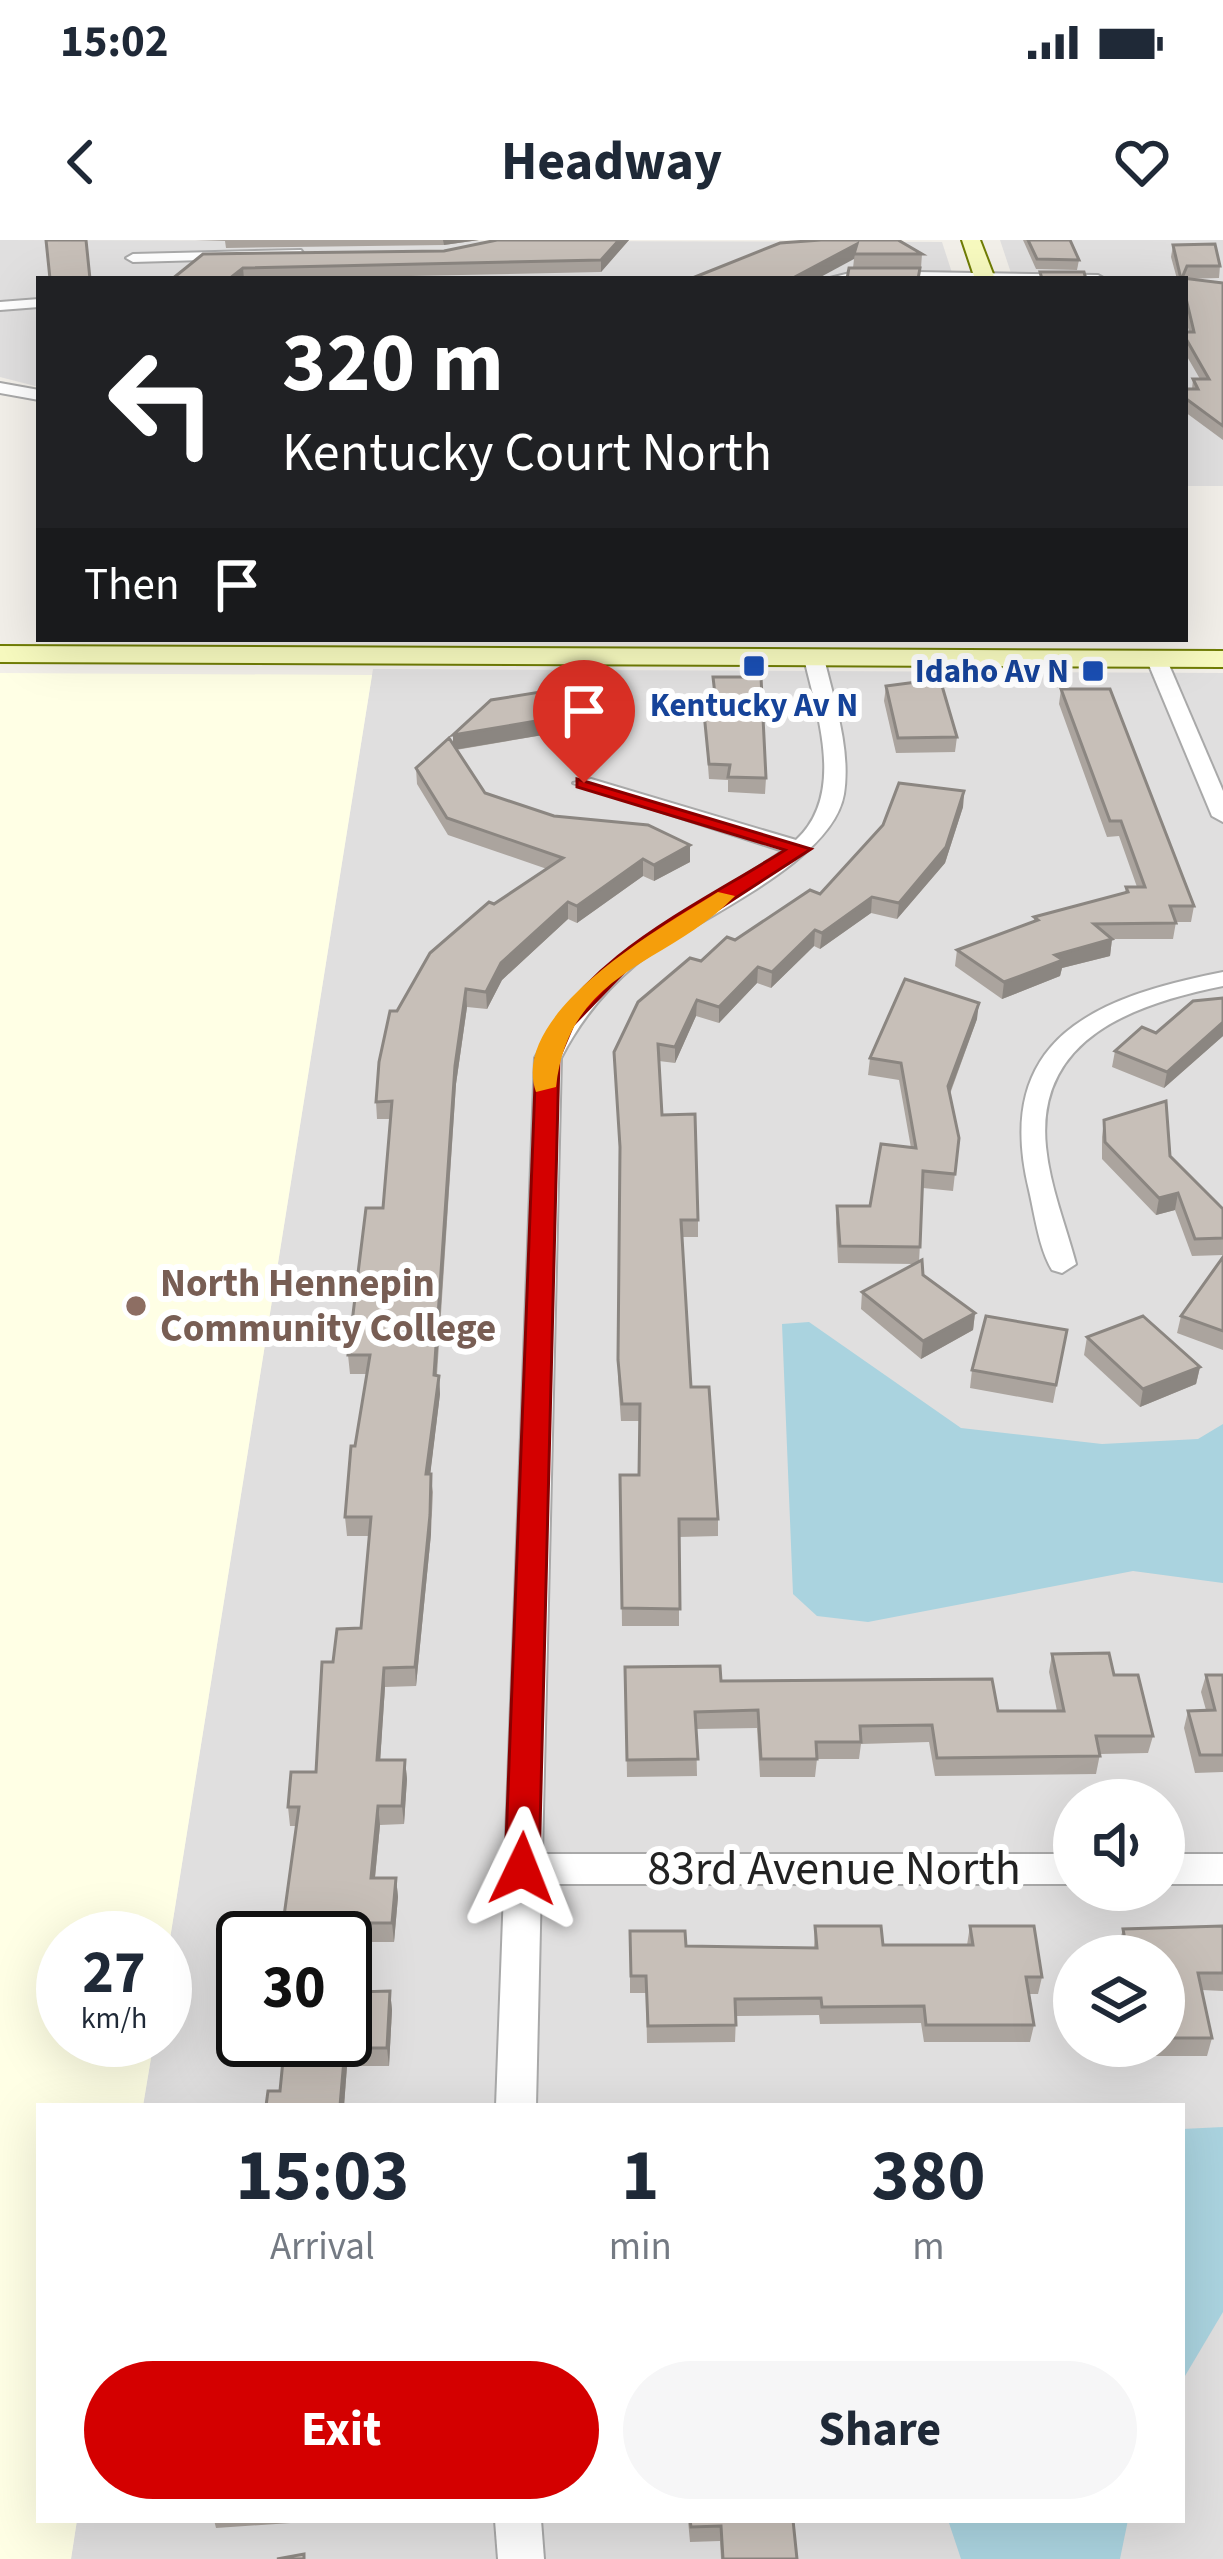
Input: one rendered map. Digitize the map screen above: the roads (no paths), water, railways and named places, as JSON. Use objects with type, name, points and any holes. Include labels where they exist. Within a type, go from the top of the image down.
[{"type":"main road","points":[[971,240],[985,276]]},
{"type":"main road","points":[[0,632],[36,632]]},
{"type":"main road","points":[[1188,636],[1223,637]]},
{"type":"main road","points":[[0,654],[169,647],[814,658],[1153,649],[1223,659]]},
{"type":"street","points":[[131,240],[135,266],[328,254]]},
{"type":"street","points":[[0,306],[36,303]]},
{"type":"street","points":[[0,388],[36,394]]},
{"type":"street","points":[[1153,649],[1223,816]]},
{"type":"street","points":[[516,2103],[548,1058],[563,1023],[621,963],[801,849],[829,812],[834,785],[814,658]]},
{"type":"street","points":[[584,783],[801,849]]},
{"type":"street","points":[[1062,1264],[1032,1145],[1032,1107],[1041,1073],[1065,1042],[1101,1017],[1142,998],[1223,979]]},
{"type":"street","name":"83rd Avenue North","points":[[522,1869],[1053,1869]]},
{"type":"street","points":[[1185,1869],[1223,1869]]},
{"type":"street","points":[[518,2523],[521,2559]]},
{"type":"water","points":[[809,1322],[961,1428],[1102,1444],[1198,1439],[1223,1424],[1223,1583],[1133,1571],[868,1622],[817,1616],[793,1594],[782,1324]]},
{"type":"water","points":[[1223,2127],[1223,2312],[1185,2376],[1185,2129]]},
{"type":"water","points":[[949,2523],[1127,2523],[1120,2559],[961,2559]]},
{"type":"place","name":"Kentucky Av N","points":[[754,666]]},
{"type":"place","name":"Idaho Av N","points":[[1093,671]]},
{"type":"place","name":"North Hennepin Community College","points":[[136,1306]]}]
